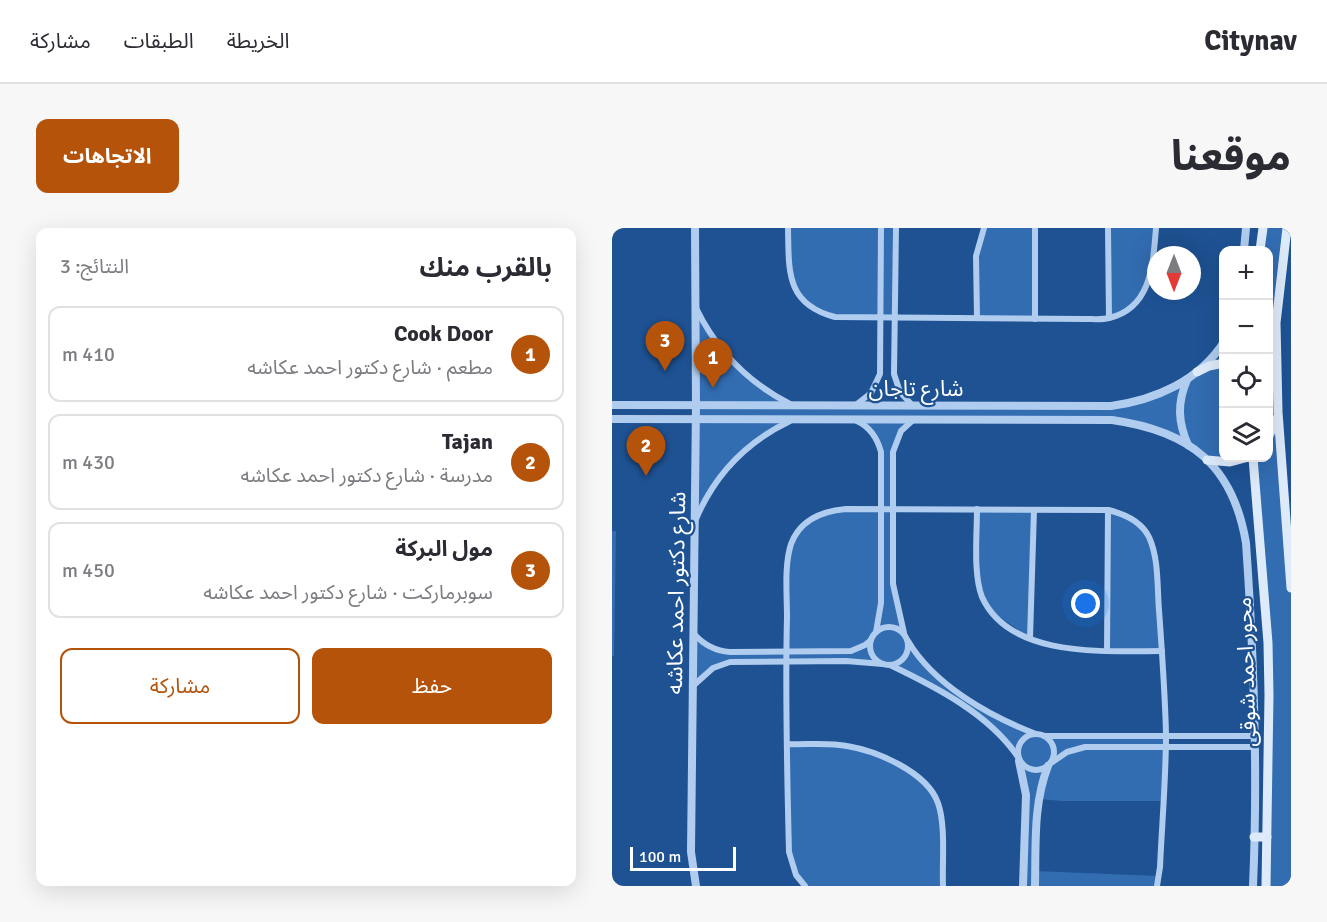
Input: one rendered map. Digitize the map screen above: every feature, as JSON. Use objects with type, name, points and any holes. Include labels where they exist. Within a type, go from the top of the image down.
[{"type":"main road","points":[[1261,246],[1263,228]]},
{"type":"main road","points":[[1287,228],[1276,323],[1278,412],[1291,588]]},
{"type":"main road","points":[[1197,372],[1219,364]]},
{"type":"main road","points":[[1273,387],[1277,393]]},
{"type":"main road","points":[[1273,429],[1278,412]]},
{"type":"main road","points":[[1207,460],[1219,461]]},
{"type":"main road","name":"محور احمد شوقى","points":[[1253,462],[1268,643],[1266,886]]},
{"type":"main road","points":[[1254,837],[1267,837]]},
{"type":"street","name":"شارع دكتور احمد عكاشه","points":[[696,228],[691,852],[696,886]]},
{"type":"street","points":[[788,228],[789,273],[793,286],[800,298],[810,307],[822,313],[835,317],[1035,319],[1109,318],[1131,306],[1147,286],[1151,274],[1156,228]]},
{"type":"street","points":[[854,406],[871,393],[880,374],[881,228]]},
{"type":"street","points":[[896,228],[896,384],[906,400],[913,406]]},
{"type":"street","points":[[977,318],[976,256],[984,228]]},
{"type":"street","points":[[1035,228],[1035,319]]},
{"type":"street","points":[[1108,228],[1109,318]]},
{"type":"street","points":[[1244,246],[1246,228]]},
{"type":"street","points":[[696,308],[706,329],[735,366],[772,395],[793,405]]},
{"type":"street","name":"شارع تاجان","points":[[612,405],[1090,407],[1131,404],[1151,398],[1187,379],[1208,362],[1219,348]]},
{"type":"street","points":[[1187,379],[1182,392],[1179,413],[1183,434],[1189,446]]},
{"type":"street","points":[[813,406],[813,420]]},
{"type":"street","points":[[1090,407],[1090,421]]},
{"type":"street","name":"شارع تاجان","points":[[612,419],[1112,420],[1142,426],[1171,436],[1189,446],[1220,472],[1230,488],[1243,523],[1248,576],[1255,736],[1253,886]]},
{"type":"street","points":[[695,523],[713,485],[726,468],[756,440],[792,419]]},
{"type":"street","points":[[694,634],[706,645],[722,651],[851,651],[871,640],[876,632],[881,603],[881,452],[879,443],[869,428],[853,420]]},
{"type":"street","points":[[913,420],[902,430],[895,444],[893,584],[904,633],[914,652],[941,681],[991,713],[1044,736],[1255,736]]},
{"type":"street","points":[[805,886],[796,875],[789,852],[786,662],[788,560],[792,543],[800,528],[813,517],[829,510],[881,509],[1108,510],[1124,514],[1137,522],[1148,534],[1154,549],[1166,736],[1160,867],[1157,886]]},
{"type":"street","points":[[977,509],[978,579],[982,596],[991,611],[1013,630],[1055,646],[1081,651],[1162,651]]},
{"type":"street","points":[[1030,638],[1034,510]]},
{"type":"street","points":[[1107,651],[1108,510]]},
{"type":"street","points":[[876,632],[893,627],[904,633]]},
{"type":"street","points":[[871,640],[872,655],[886,665],[923,681],[986,720],[1004,737],[1018,759],[1029,770],[1036,771],[1050,765],[1067,752],[1085,747],[1255,747]]},
{"type":"street","points":[[694,686],[706,673],[730,662],[846,661],[886,665],[901,662],[907,653],[908,641]]},
{"type":"street","points":[[1023,886],[1026,795],[1017,750],[1023,739],[1036,734]]},
{"type":"street","points":[[1035,886],[1037,808],[1041,786],[1055,751],[1053,744],[1044,736]]},
{"type":"street","points":[[787,744],[845,745],[862,749],[895,763],[929,788],[937,801],[941,817],[943,886]]},
{"type":"shaded area","points":[[788,228],[896,228],[895,317],[835,317],[810,307],[793,286]]},
{"type":"shaded area","points":[[984,228],[1035,228],[1035,319],[977,318],[978,243]]},
{"type":"shaded area","points":[[1108,228],[1156,228],[1154,246],[1147,246],[1147,280],[1131,306],[1109,318]]},
{"type":"shaded area","points":[[1263,228],[1287,228],[1276,323],[1291,588],[1291,886],[1266,886],[1269,683],[1253,462],[1273,462],[1273,246],[1261,246]]},
{"type":"shaded area","points":[[696,308],[735,366],[793,406],[1131,404],[1219,365],[1218,462],[1189,446],[1132,423],[913,420],[895,444],[893,584],[904,633],[932,672],[991,713],[1036,734],[1044,736],[1166,736],[1163,801],[1038,799],[1035,871],[1159,876],[1157,886],[1023,886],[1026,807],[1018,757],[986,720],[890,665],[871,662],[722,664],[694,685],[694,634],[714,649],[786,652],[788,560],[800,528],[829,510],[880,509],[879,443],[861,423],[792,419],[774,429],[726,468],[695,523]]},
{"type":"shaded area","points":[[977,509],[1034,510],[1030,638],[991,611],[978,579]]},
{"type":"shaded area","points":[[1108,510],[1137,523],[1154,549],[1162,651],[1107,651]]},
{"type":"shaded area","points":[[612,531],[616,531],[614,656],[612,656]]},
{"type":"shaded area","points":[[787,744],[845,745],[895,763],[929,788],[941,817],[943,886],[805,886],[791,863]]},
{"type":"place","name":"مول البركة","points":[[665,371]]},
{"type":"place","name":"Cook Door","points":[[713,388]]},
{"type":"place","name":"Tajan","points":[[646,476]]}]
